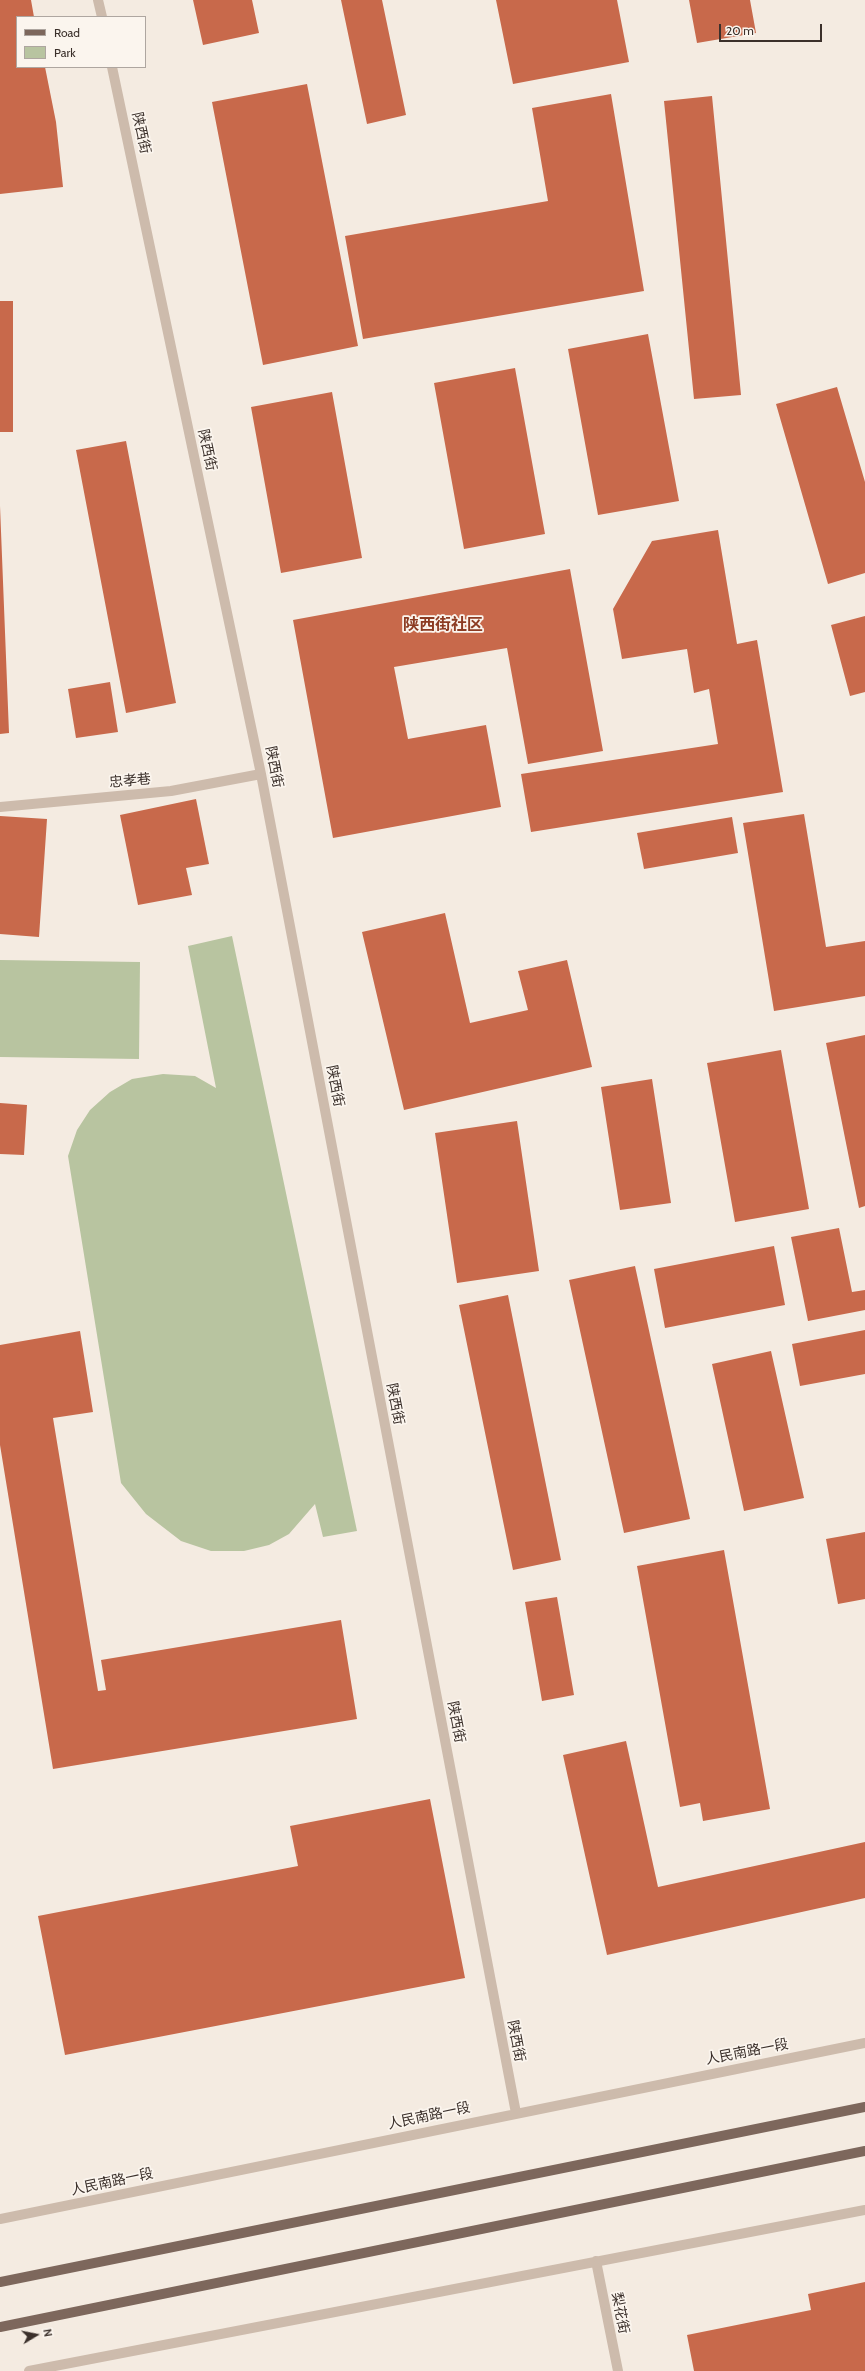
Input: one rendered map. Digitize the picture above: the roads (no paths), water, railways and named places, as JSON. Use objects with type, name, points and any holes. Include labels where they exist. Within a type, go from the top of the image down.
[{"type":"main road","points":[[0,2282],[865,2107]]},
{"type":"main road","points":[[0,2327],[865,2151]]},
{"type":"street","points":[[98,0],[102,16]]},
{"type":"street","name":"陕西街","points":[[112,68],[261,774],[516,2113]]},
{"type":"street","name":"忠孝巷","points":[[0,807],[171,792],[261,774]]},
{"type":"street","name":"人民南路一段","points":[[0,2220],[516,2113],[865,2043]]},
{"type":"street","points":[[28,2371],[865,2210]]},
{"type":"street","name":"梨花街","points":[[596,2262],[618,2371]]},
{"type":"district","name":"陕西街社区","points":[[443,625]]}]
